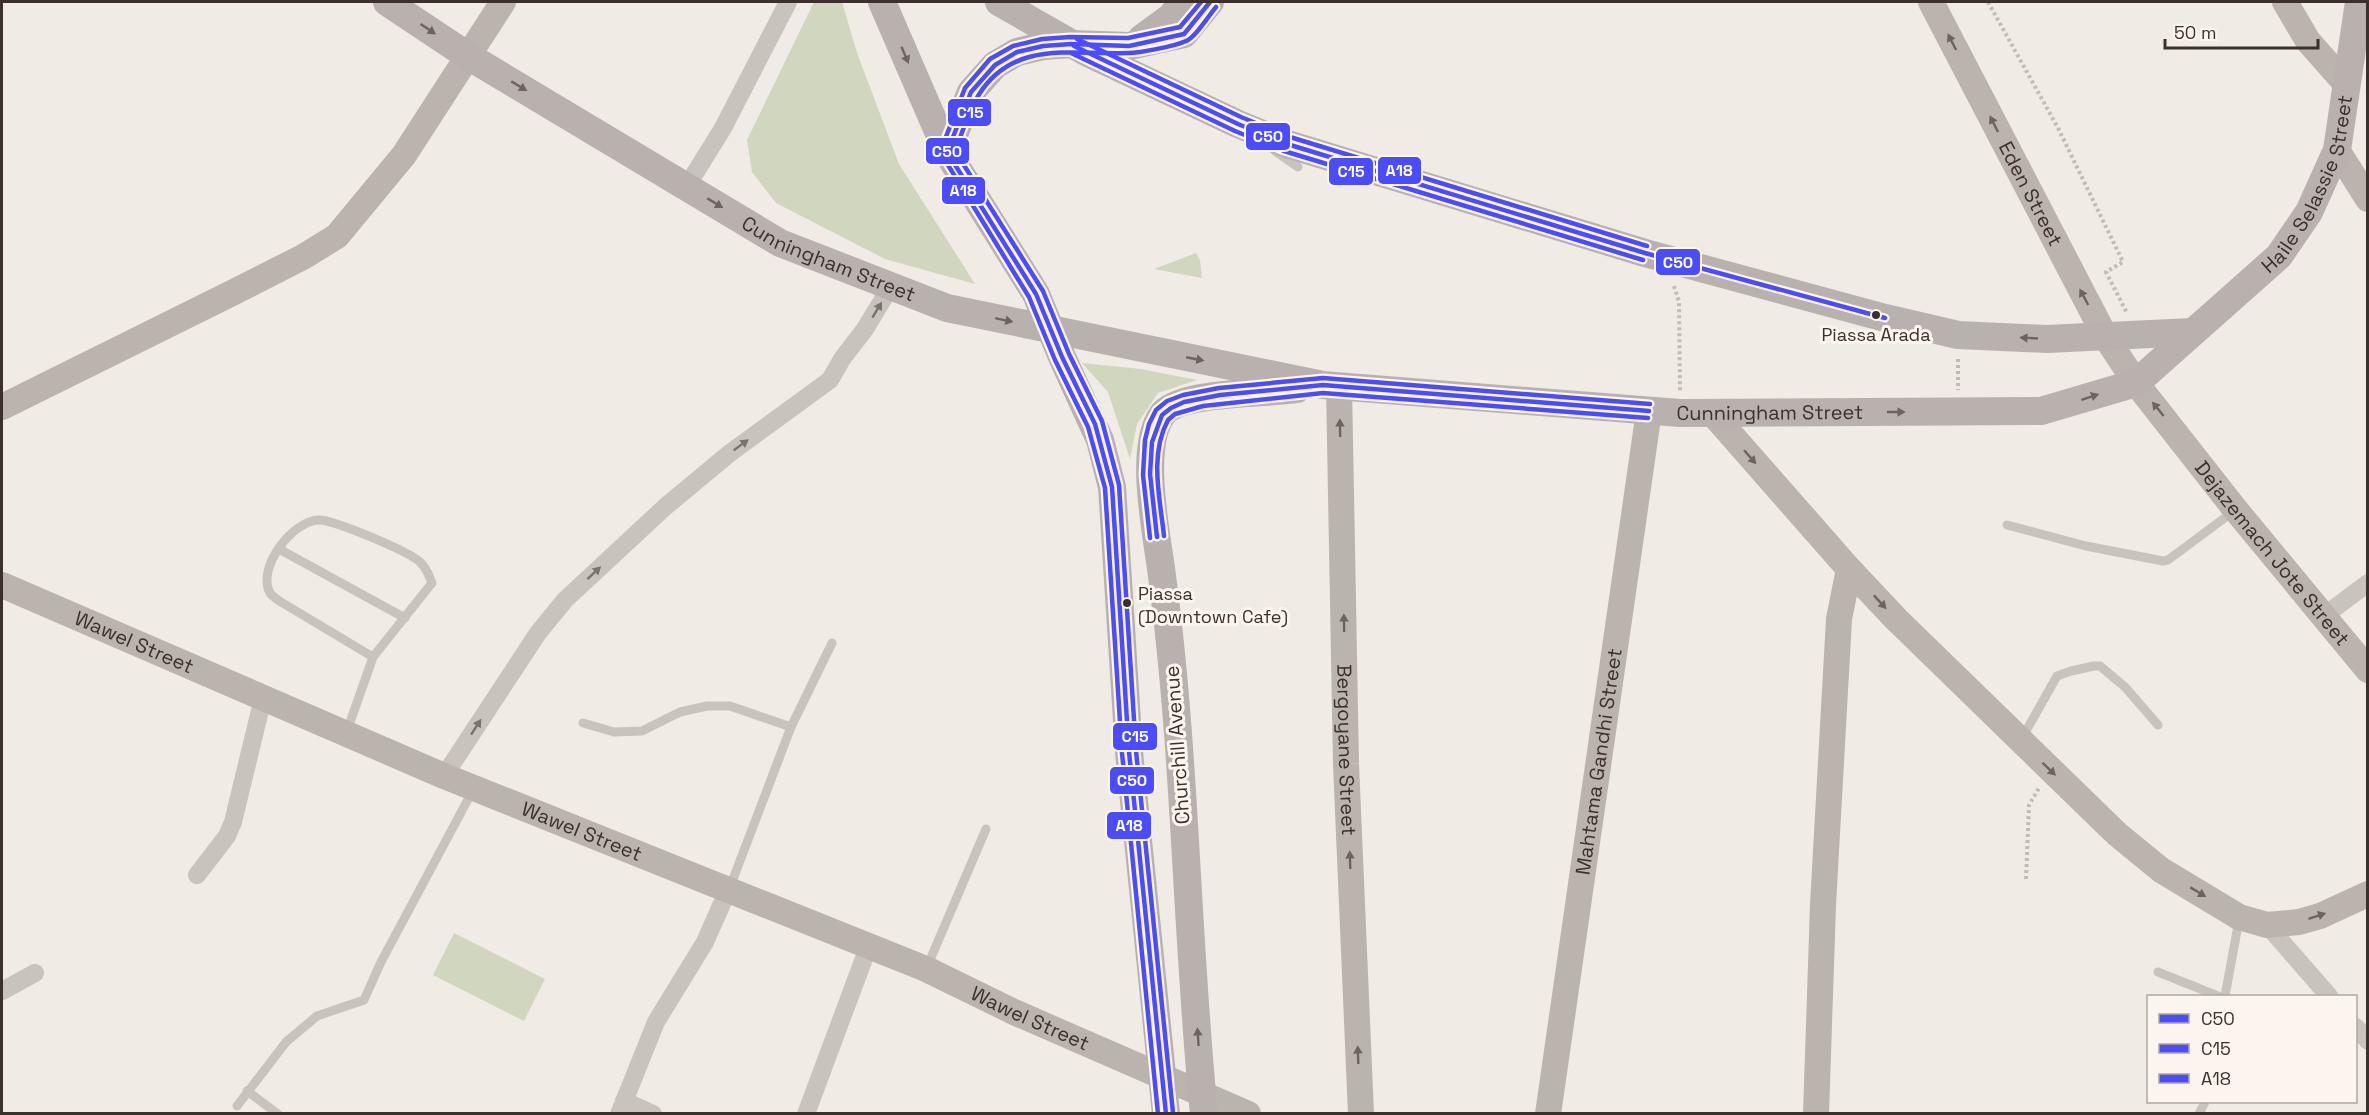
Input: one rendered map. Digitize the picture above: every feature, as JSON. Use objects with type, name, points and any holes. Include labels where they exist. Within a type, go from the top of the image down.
[{"type":"main road","name":"Cunningham Street","points":[[387,2],[468,56],[780,243],[947,308],[1331,385],[1680,413],[2041,411],[2136,382],[2192,332]]},
{"type":"main road","points":[[2,407],[303,257],[337,236],[404,155],[503,2]]},
{"type":"main road","points":[[882,2],[947,152],[1036,294],[1062,357],[1095,424],[1112,487],[1130,763],[1166,1113]]},
{"type":"main road","points":[[999,2],[1071,44],[1238,124],[1287,144],[1665,259],[1958,335],[2047,339],[2192,332]]},
{"type":"main road","points":[[1129,46],[1172,16],[1182,2]]},
{"type":"main road","points":[[947,152],[971,92],[995,65],[1017,52],[1044,46],[1071,44],[1129,46],[1184,34],[1210,2]]},
{"type":"main road","name":"Eden Street","points":[[1931,2],[2105,336],[2136,382]]},
{"type":"main road","points":[[2285,2],[2308,41],[2346,84]]},
{"type":"main road","name":"Haile Selassie Street","points":[[2192,332],[2279,256],[2309,212],[2337,150],[2359,2]]},
{"type":"main road","points":[[2337,150],[2367,199]]},
{"type":"main road","name":"Dejazemach Jote Street","points":[[2136,382],[2235,509],[2367,670]]},
{"type":"main road","name":"Cunningham Street","points":[[1193,399],[1331,385]]},
{"type":"main road","name":"Bergoyane Street","points":[[1331,385],[1361,1113]]},
{"type":"main road","name":"Churchill Avenue","points":[[1193,399],[1173,405],[1162,414],[1154,431],[1150,450],[1154,517],[1163,583],[1179,751],[1203,1104]]},
{"type":"main road","name":"Mahtama Gandhi Street","points":[[1548,1113],[1649,411]]},
{"type":"main road","points":[[1712,413],[1896,619],[2117,834],[2161,870],[2240,917],[2267,926],[2299,922],[2320,916],[2367,894]]},
{"type":"main road","points":[[1816,1113],[1823,905],[1838,631],[1849,569]]},
{"type":"main road","name":"Wawel Street","points":[[2,585],[444,776],[926,969],[1014,1012],[1162,1078],[1203,1104],[1248,1113]]},
{"type":"street","points":[[687,186],[723,128],[788,2]]},
{"type":"street","points":[[444,776],[538,633],[565,600],[665,507],[730,453],[830,380],[891,286]]},
{"type":"street","points":[[2324,616],[2367,584]]},
{"type":"street","points":[[197,875],[227,836],[233,822],[263,698]]},
{"type":"street","points":[[653,1113],[621,1107],[656,1022],[705,942],[728,890]]},
{"type":"street","points":[[2267,926],[2328,995]]},
{"type":"street","points":[[806,1113],[869,945]]},
{"type":"street","points":[[2,991],[35,973]]},
{"type":"street","points":[[2357,1029],[2367,1041]]},
{"type":"lane","points":[[1238,124],[1298,167]]},
{"type":"lane","points":[[2007,525],[2086,546],[2163,561],[2168,560],[2235,509]]},
{"type":"lane","points":[[346,734],[374,657],[432,583],[420,561],[382,540],[319,520],[299,526],[282,542],[270,566],[268,582],[270,593],[281,602],[374,657]]},
{"type":"lane","points":[[279,549],[405,618]]},
{"type":"lane","points":[[728,890],[791,727],[832,643]]},
{"type":"lane","points":[[2020,742],[2057,676],[2094,666],[2100,666],[2125,687],[2158,725]]},
{"type":"lane","points":[[583,723],[614,732],[642,730],[680,712],[707,706],[730,706],[791,727]]},
{"type":"lane","points":[[237,1106],[286,1042],[317,1016],[364,1000],[381,962],[474,788]]},
{"type":"lane","points":[[926,969],[986,829]]},
{"type":"lane","points":[[2225,995],[2240,917]]},
{"type":"lane","points":[[2158,972],[2216,995]]},
{"type":"lane","points":[[248,1091],[278,1113]]},
{"type":"path","points":[[1988,2],[2058,128],[2123,262],[2106,272],[2129,318]]},
{"type":"path","points":[[1665,259],[1679,302],[1680,413]]},
{"type":"path","points":[[1958,335],[1959,412]]},
{"type":"path","points":[[2026,879],[2029,804],[2050,770]]},
{"type":"green space","points":[[814,2],[842,2],[857,53],[899,164],[975,284],[885,259],[776,203],[752,172],[747,140]]},
{"type":"green space","points":[[1196,253],[1200,260],[1202,278],[1154,269]]},
{"type":"green space","points":[[1082,363],[1141,369],[1197,380],[1158,393],[1137,424],[1130,459],[1108,392]]},
{"type":"green space","points":[[454,933],[545,979],[524,1021],[433,975]]},
{"type":"transit line","name":"A18","points":[[1158,1114],[1122,753],[1105,488],[1088,427],[1055,360],[1029,297],[940,152],[965,88],[990,59],[1013,46],[1042,39],[1128,38],[1180,27],[1201,2]]},
{"type":"transit line","name":"C50","points":[[1166,1114],[1129,752],[1112,487],[1095,424],[1062,357],[1036,294],[947,152],[971,92],[995,65],[1017,52],[1043,46],[1071,44],[1129,46],[1184,34],[1210,2]]},
{"type":"transit line","name":"C15","points":[[1173,1113],[1136,751],[1119,485],[1102,421],[1069,354],[1043,291],[955,151],[978,96],[992,78],[1008,66],[1026,58],[1045,54],[1133,53],[1174,45],[1194,36],[1216,7]]},
{"type":"transit line","name":"A18","points":[[1077,39],[1241,117],[1290,137],[1647,246]]},
{"type":"transit line","name":"C50","points":[[1074,46],[1238,124],[1287,144],[1645,253],[1885,318]]},
{"type":"transit line","name":"C15","points":[[1071,53],[1235,131],[1284,151],[1643,260]]},
{"type":"transit line","name":"A18","points":[[1150,538],[1143,475],[1145,440],[1156,410],[1167,401],[1183,395],[1219,388],[1323,378],[1650,404]]},
{"type":"transit line","name":"C50","points":[[1157,537],[1150,474],[1152,442],[1162,415],[1184,402],[1220,395],[1323,385],[1649,411]]},
{"type":"transit line","name":"C15","points":[[1164,536],[1157,477],[1162,433],[1168,420],[1175,414],[1203,406],[1323,393],[1648,418]]},
{"type":"place","name":"Piassa Arada","points":[[1876,315]]},
{"type":"place","name":"Piassa (Downtown Cafe)","points":[[1127,603]]}]
